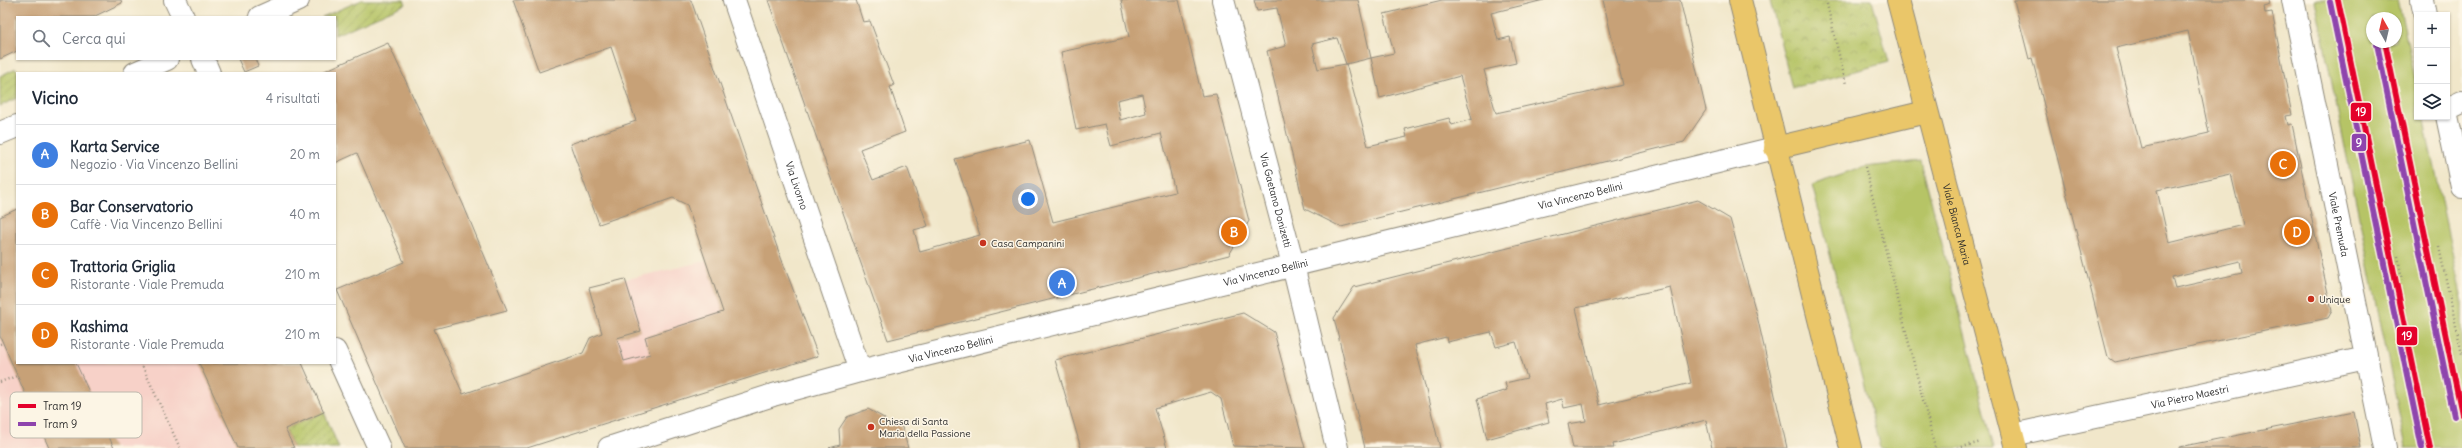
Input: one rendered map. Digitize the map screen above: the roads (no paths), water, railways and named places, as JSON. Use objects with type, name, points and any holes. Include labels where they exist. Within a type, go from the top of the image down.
[{"type":"main road","points":[[1740,0],[1775,148],[1850,448]]},
{"type":"main road","name":"Viale Bianca Maria","points":[[1898,0],[1926,112],[2014,441]]},
{"type":"main road","name":"Via Vincenzo Bellini","points":[[1775,148],[1926,112]]},
{"type":"street","points":[[175,0],[183,16]]},
{"type":"street","points":[[262,16],[298,0]]},
{"type":"street","name":"Via Livorno","points":[[734,0],[860,371]]},
{"type":"street","name":"Via Gaetano Donizetti","points":[[1223,0],[1293,266],[1337,448]]},
{"type":"street","name":"Viale Premuda","points":[[2293,0],[2366,358],[2386,448]]},
{"type":"street","points":[[2422,0],[2425,12]]},
{"type":"street","points":[[137,72],[165,60]]},
{"type":"street","points":[[203,60],[209,72]]},
{"type":"street","points":[[2450,108],[2462,102]]},
{"type":"street","points":[[2448,120],[2462,187]]},
{"type":"street","points":[[0,133],[16,126]]},
{"type":"street","name":"Via Vincenzo Bellini","points":[[610,448],[773,395],[860,371],[1775,148]]},
{"type":"street","points":[[336,354],[379,448]]},
{"type":"street","name":"Via Pietro Maestri","points":[[2014,441],[2366,358]]},
{"type":"tram line","name":"19","points":[[2338,0],[2430,448]]},
{"type":"tram line","name":"9","points":[[2330,2],[2422,448]]},
{"type":"tram line","name":"9","points":[[2378,48],[2454,416]]},
{"type":"tram line","name":"19","points":[[2386,48],[2462,414]]},
{"type":"place","name":"Trattoria Griglia","points":[[2283,164]]},
{"type":"place","name":"Bar Conservatorio","points":[[1234,232]]},
{"type":"place","name":"Kashima","points":[[2297,232]]},
{"type":"place","name":"Casa Campanini","points":[[983,243]]},
{"type":"place","name":"Karta Service","points":[[1062,283]]},
{"type":"place","name":"Unique","points":[[2311,299]]},
{"type":"place","name":"Chiesa di Santa Maria della Passione","points":[[871,427]]}]
